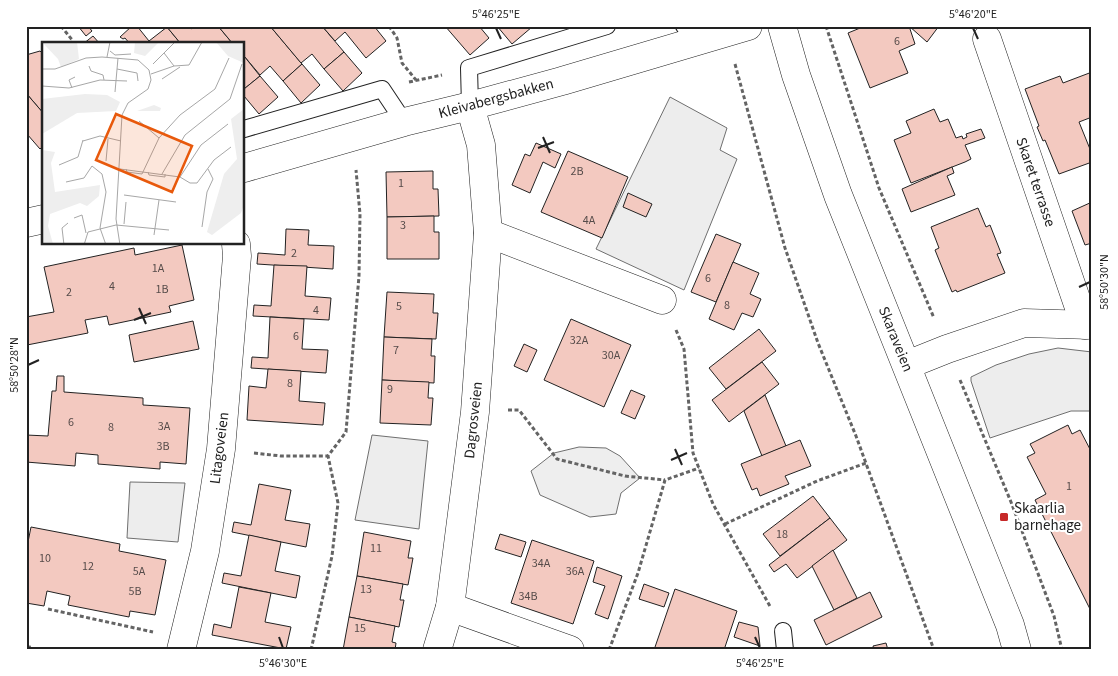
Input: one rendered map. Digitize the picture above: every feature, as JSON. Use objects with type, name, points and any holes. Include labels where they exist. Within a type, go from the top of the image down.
[{"type":"street","name":"Skaraveien","points":[[782,26],[796,75],[838,195],[1010,625],[1017,650]]},
{"type":"street","name":"Kleivabergsbakken","points":[[245,168],[404,122],[470,106],[691,34],[737,30]]},
{"type":"street","name":"Skaret terrasse","points":[[907,365],[948,349],[1024,324],[1088,325],[986,40]]},
{"type":"street","name":"Dagrosveien","points":[[437,650],[450,607],[476,412],[488,233],[481,145],[470,106]]},
{"type":"street","points":[[26,223],[42,219]]},
{"type":"street","points":[[488,233],[662,300]]},
{"type":"street","name":"Litagoveien","points":[[171,642],[205,550],[221,449],[237,256],[236,245]]},
{"type":"street","points":[[450,607],[570,650]]},
{"type":"lane","points":[[470,106],[469,68],[608,26]]},
{"type":"lane","points":[[245,129],[382,89],[404,122]]},
{"type":"lane","points":[[783,631],[785,650]]},
{"type":"path","points":[[61,26],[72,42]]},
{"type":"path","points":[[389,26],[396,38],[402,62],[416,80]]},
{"type":"path","points":[[737,30],[785,248],[818,343],[866,463],[934,650]]},
{"type":"path","points":[[382,89],[469,68]]},
{"type":"path","points":[[311,650],[332,556],[338,503],[328,456],[346,432],[358,276],[360,214],[356,167]]},
{"type":"path","points":[[662,300],[684,349],[693,453],[713,504],[783,631]]},
{"type":"path","points":[[476,412],[519,410],[557,460],[625,476],[665,480],[699,468]]},
{"type":"path","points":[[280,456],[328,456]]},
{"type":"path","points":[[725,524],[817,481],[866,463]]},
{"type":"path","points":[[609,650],[638,573],[665,480]]},
{"type":"path","points":[[48,609],[171,642]]},
{"type":"path","points":[[26,640],[31,650]]},
{"type":"shaded area","points":[[670,97],[727,128],[720,150],[737,159],[684,290],[596,249]]},
{"type":"shaded area","points":[[1058,348],[1092,352],[1092,411],[1071,411],[990,438],[971,377],[996,365],[1029,354]]},
{"type":"shaded area","points":[[372,435],[428,441],[419,529],[355,520]]},
{"type":"shaded area","points":[[579,447],[606,448],[620,456],[640,478],[621,493],[616,514],[590,517],[540,495],[531,471],[554,453]]},
{"type":"shaded area","points":[[130,482],[185,483],[178,542],[127,538]]},
{"type":"building","points":[[78,26],[88,26],[92,31],[86,36]]},
{"type":"building","points":[[132,26],[137,26],[149,41],[167,27],[179,42],[128,42],[125,38],[120,37]]},
{"type":"building","points":[[163,26],[189,26],[191,29],[195,26],[218,26],[231,42],[179,42],[167,27]]},
{"type":"building","points":[[218,26],[270,26],[302,64],[283,81],[270,66],[260,75],[245,57],[245,42],[231,42]]},
{"type":"building","points":[[270,26],[322,26],[344,52],[324,69],[312,54],[301,63]]},
{"type":"building","points":[[322,26],[374,26],[386,41],[366,58],[345,32],[335,41]]},
{"type":"building","points":[[445,26],[479,26],[489,38],[470,55]]},
{"type":"building","points":[[497,26],[531,26],[532,27],[512,44]]},
{"type":"building","points":[[865,26],[909,26],[915,44],[899,51],[908,73],[870,88],[848,33]]},
{"type":"building","points":[[909,26],[939,26],[927,42]]},
{"type":"building","points":[[93,36],[98,42],[86,42]]},
{"type":"building","points":[[40,51],[42,53],[42,112],[26,93],[26,55]]},
{"type":"building","points":[[344,52],[362,73],[343,91],[324,69]]},
{"type":"building","points":[[245,57],[260,76],[245,88]]},
{"type":"building","points":[[302,64],[320,85],[301,103],[283,81]]},
{"type":"building","points":[[1092,72],[1092,117],[1079,122],[1092,154],[1092,162],[1059,174],[1045,140],[1043,141],[1037,127],[1039,126],[1025,89],[1060,76],[1063,83]]},
{"type":"building","points":[[260,76],[278,97],[259,114],[245,97],[245,88]]},
{"type":"building","points":[[26,93],[42,112],[42,147],[40,149],[26,135]]},
{"type":"building","points":[[934,109],[940,122],[948,119],[956,138],[962,136],[963,139],[967,137],[966,134],[981,129],[985,138],[965,145],[971,159],[911,183],[894,140],[911,133],[906,121]]},
{"type":"building","points":[[536,143],[561,154],[555,168],[543,162],[530,193],[512,185],[525,154],[530,156]]},
{"type":"building","points":[[568,151],[628,177],[602,238],[541,212]]},
{"type":"building","points":[[952,167],[954,173],[947,176],[955,195],[911,212],[902,189]]},
{"type":"building","points":[[433,171],[433,189],[438,189],[439,216],[387,217],[386,172]]},
{"type":"building","points":[[628,193],[652,204],[646,217],[623,207]]},
{"type":"building","points":[[1092,202],[1092,243],[1085,245],[1072,211]]},
{"type":"building","points":[[978,208],[986,227],[990,225],[1001,253],[997,254],[1005,273],[957,292],[956,290],[952,292],[935,250],[939,248],[931,227]]},
{"type":"building","points":[[434,216],[434,232],[439,232],[439,259],[387,259],[387,217]]},
{"type":"building","points":[[286,229],[309,230],[308,245],[334,246],[333,269],[257,264],[258,253],[285,255]]},
{"type":"building","points":[[716,234],[741,244],[716,302],[691,292]]},
{"type":"building","points":[[182,245],[194,300],[169,306],[171,312],[109,325],[107,316],[85,320],[88,333],[27,345],[26,317],[54,312],[44,267],[134,248],[135,255]]},
{"type":"building","points":[[733,262],[759,273],[750,294],[761,299],[753,317],[742,313],[734,330],[709,319]]},
{"type":"building","points":[[274,265],[307,266],[305,296],[331,298],[329,320],[253,316],[254,305],[271,306]]},
{"type":"building","points":[[387,292],[434,294],[433,313],[438,313],[436,339],[384,337]]},
{"type":"building","points":[[270,317],[304,319],[302,349],[328,350],[326,373],[251,368],[252,357],[268,358]]},
{"type":"building","points":[[571,319],[631,345],[604,407],[544,380]]},
{"type":"building","points":[[193,321],[199,349],[134,362],[129,335]]},
{"type":"building","points":[[759,329],[776,351],[726,389],[709,368]]},
{"type":"building","points":[[384,337],[432,339],[431,356],[435,356],[434,383],[382,380]]},
{"type":"building","points":[[524,344],[537,350],[527,372],[514,366]]},
{"type":"building","points":[[762,362],[779,384],[729,422],[712,400]]},
{"type":"building","points":[[268,369],[301,371],[299,401],[325,403],[323,425],[247,420],[249,386],[266,388]]},
{"type":"building","points":[[57,376],[64,376],[64,392],[143,398],[143,405],[190,408],[186,464],[160,462],[160,469],[98,464],[98,455],[76,453],[75,466],[26,462],[26,435],[48,436],[52,391],[56,391]]},
{"type":"building","points":[[382,380],[429,382],[428,398],[433,398],[431,425],[380,423]]},
{"type":"building","points":[[631,390],[645,396],[635,419],[621,413]]},
{"type":"building","points":[[765,395],[786,446],[762,456],[744,411]]},
{"type":"building","points":[[1068,425],[1072,434],[1080,430],[1092,453],[1092,613],[1035,500],[1046,494],[1027,457],[1035,453],[1030,444]]},
{"type":"building","points":[[800,440],[811,466],[785,476],[789,484],[760,496],[757,488],[752,490],[741,464]]},
{"type":"building","points":[[259,484],[291,490],[285,520],[310,524],[306,547],[232,532],[234,522],[251,525]]},
{"type":"building","points":[[813,496],[830,518],[780,556],[763,534]]},
{"type":"building","points":[[830,518],[847,540],[797,578],[786,564],[774,572],[769,565]]},
{"type":"building","points":[[31,527],[120,544],[119,551],[166,560],[155,615],[130,611],[129,617],[68,605],[70,596],[47,591],[44,606],[26,603],[26,552]]},
{"type":"building","points":[[364,532],[411,541],[408,558],[413,558],[408,585],[357,576]]},
{"type":"building","points":[[500,534],[526,542],[521,557],[495,549]]},
{"type":"building","points":[[249,535],[281,542],[275,571],[300,576],[296,598],[222,583],[224,573],[241,576]]},
{"type":"building","points":[[532,540],[594,561],[573,624],[511,603]]},
{"type":"building","points":[[833,550],[857,598],[834,610],[812,566]]},
{"type":"building","points":[[597,567],[622,576],[608,619],[595,614],[605,586],[593,582]]},
{"type":"building","points":[[357,576],[403,584],[400,600],[404,600],[399,627],[349,617]]},
{"type":"building","points":[[644,584],[669,593],[664,607],[639,599]]},
{"type":"building","points":[[239,587],[271,593],[265,622],[291,627],[286,649],[212,635],[214,624],[231,628]]},
{"type":"building","points":[[675,589],[737,611],[724,650],[654,650]]},
{"type":"building","points":[[870,592],[882,617],[826,645],[814,620]]},
{"type":"building","points":[[349,617],[395,626],[392,642],[396,643],[395,650],[343,650]]},
{"type":"building","points":[[739,622],[758,627],[760,646],[734,637]]},
{"type":"building","points":[[886,643],[888,650],[874,650],[873,646]]},
{"type":"place","name":"Skaarlia barnehage","points":[[1004,517]]}]
